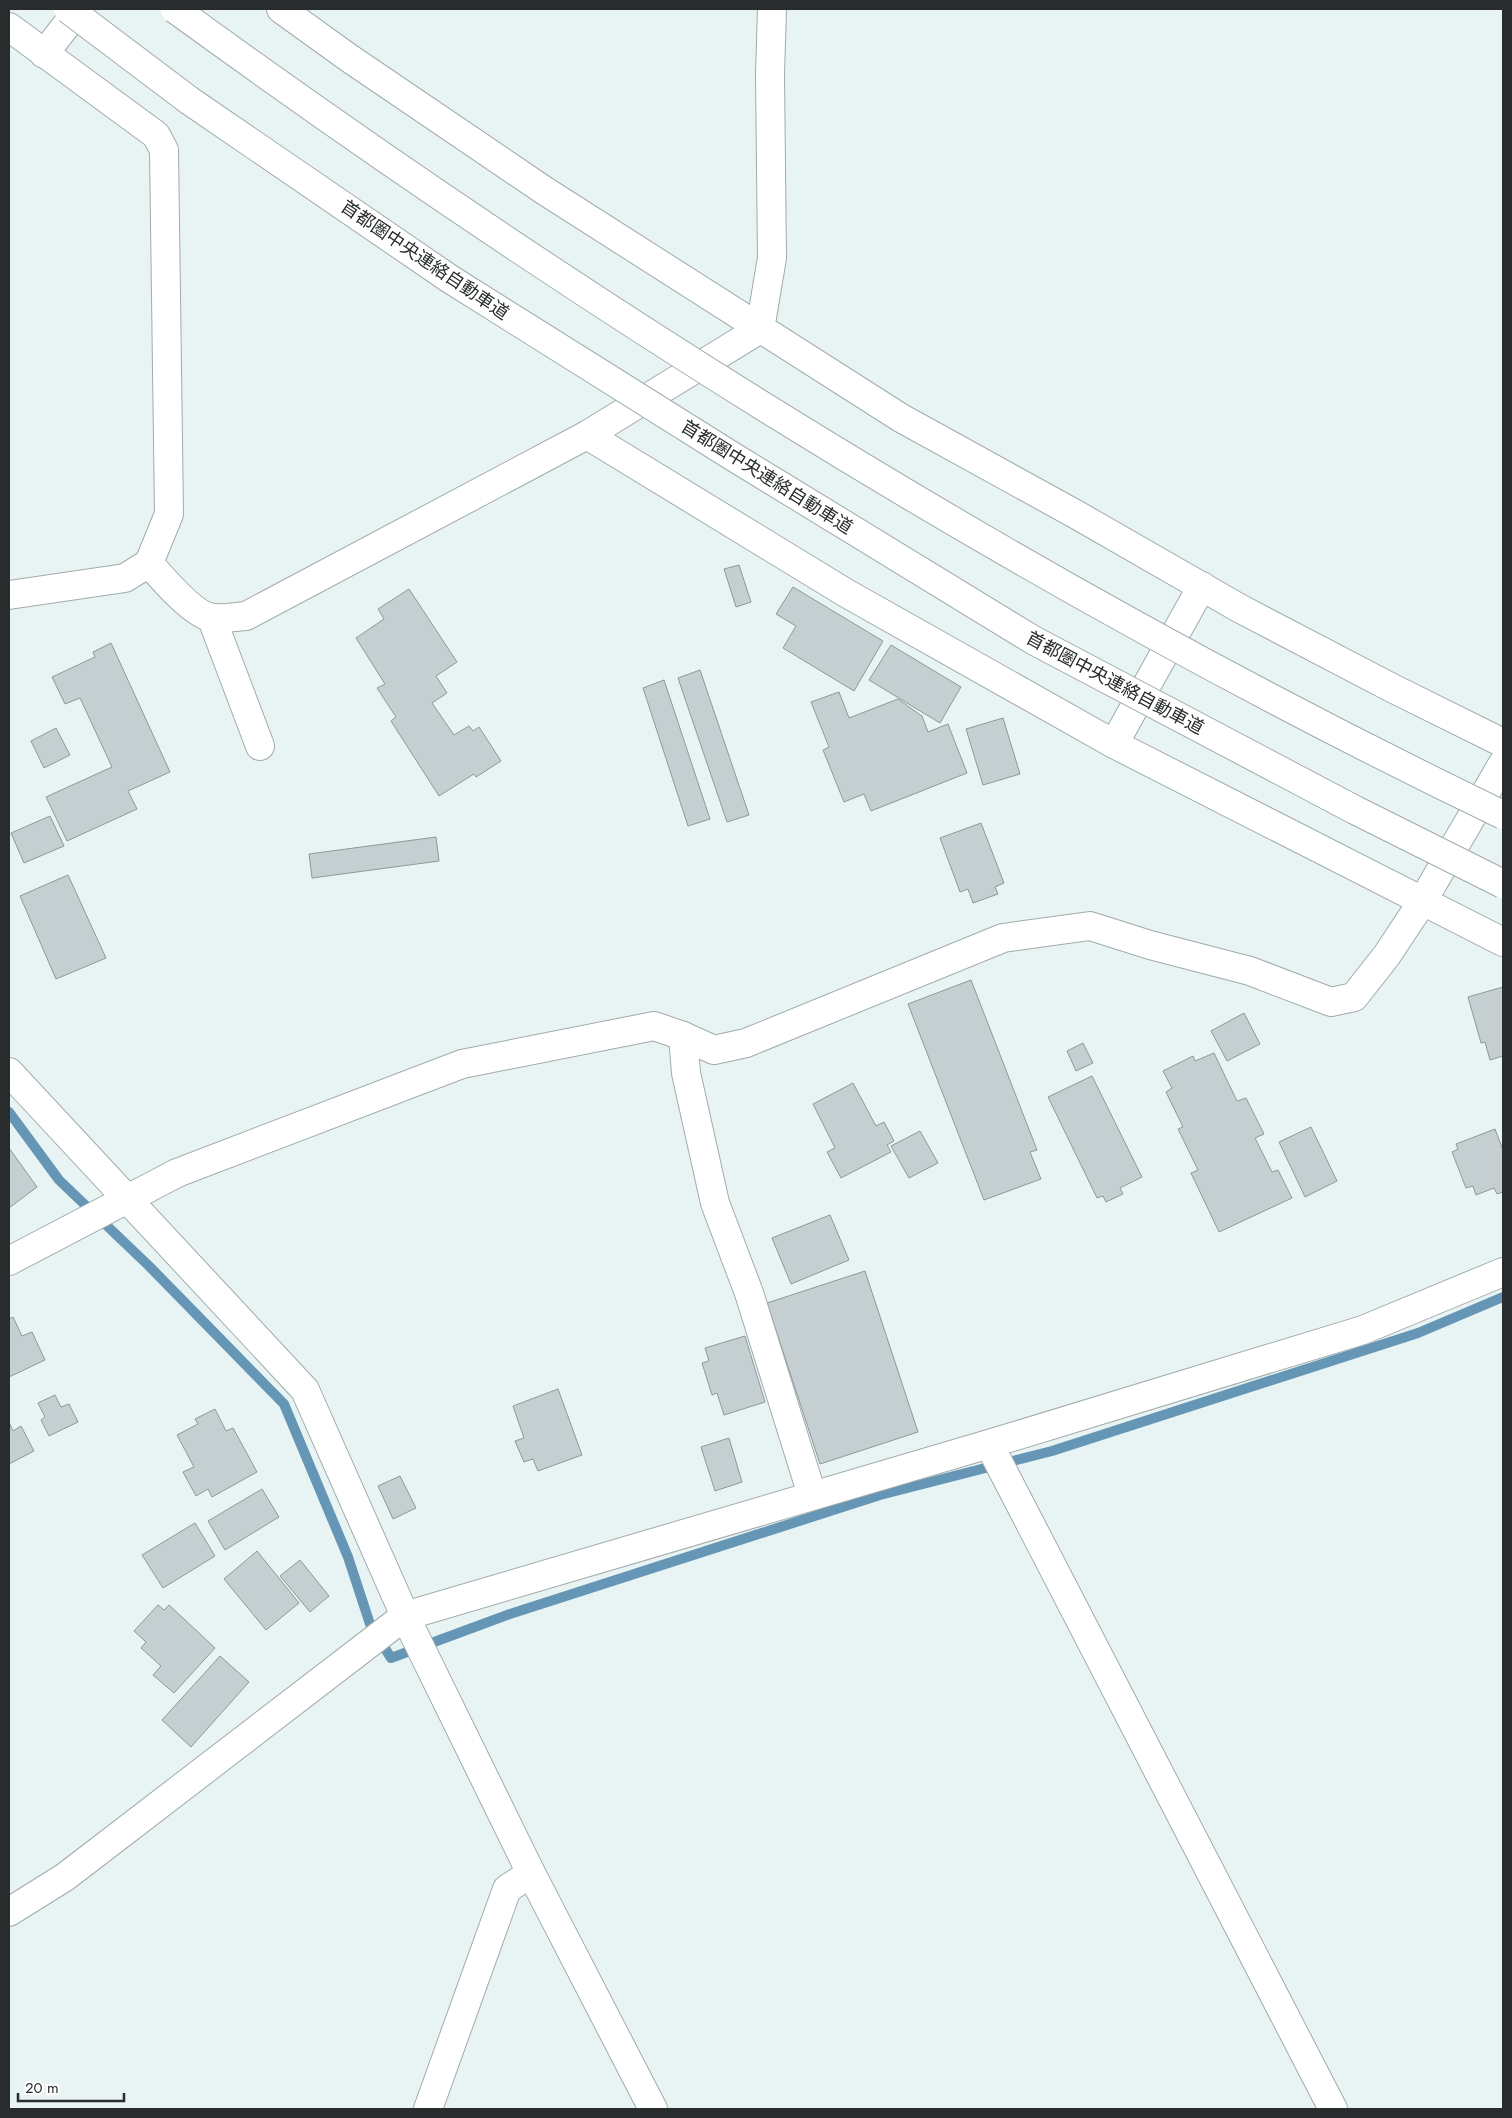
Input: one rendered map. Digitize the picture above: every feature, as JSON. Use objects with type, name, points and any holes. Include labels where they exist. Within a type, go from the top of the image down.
[{"type":"main road","name":"首都圏中央連絡自動車道","points":[[68,9],[190,101],[450,279],[732,456],[1033,640],[1355,810],[1503,884]]},
{"type":"main road","points":[[44,54],[79,9]]},
{"type":"main road","points":[[176,9],[458,208],[764,408],[1069,589],[1380,756],[1503,815]]},
{"type":"main road","points":[[281,9],[349,58],[546,192],[901,418],[1239,608],[1383,684],[1503,743]]},
{"type":"main road","points":[[149,563],[171,589],[197,610],[212,619],[246,616],[587,435],[760,329],[772,258],[770,74],[772,9]]},
{"type":"main road","points":[[9,28],[156,136],[164,150],[169,514],[149,563],[125,578],[9,595]]},
{"type":"main road","points":[[587,435],[846,593],[1114,744],[1503,942]]},
{"type":"main road","points":[[1114,744],[1202,586]]},
{"type":"main road","points":[[212,619],[260,746]]},
{"type":"main road","points":[[9,1262],[177,1173],[462,1064],[654,1026],[714,1050],[746,1043],[1002,938],[1090,926],[1250,971],[1331,1002],[1354,997],[1387,955],[1422,902],[1503,763]]},
{"type":"main road","points":[[683,1036],[686,1073],[715,1203],[749,1293],[812,1496]]},
{"type":"main road","points":[[9,1072],[305,1390],[405,1616],[531,1873],[654,2109]]},
{"type":"main road","points":[[9,1912],[65,1878],[405,1616],[989,1444],[1362,1330],[1503,1272]]},
{"type":"main road","points":[[989,1444],[1333,2109]]},
{"type":"main road","points":[[428,2109],[507,1889],[531,1873]]},
{"type":"building","points":[[739,565],[751,602],[736,607],[724,569]]},
{"type":"building","points":[[793,587],[883,641],[854,691],[783,648],[796,626],[776,614]]},
{"type":"building","points":[[409,589],[457,662],[436,676],[447,693],[432,703],[454,735],[469,726],[473,731],[479,727],[501,761],[476,777],[474,774],[439,796],[391,721],[396,717],[377,688],[385,684],[356,638],[384,619],[378,609]]},
{"type":"building","points":[[111,643],[170,772],[128,791],[137,809],[67,841],[46,797],[112,767],[80,698],[65,704],[52,677],[95,657],[93,652]]},
{"type":"building","points":[[891,645],[961,687],[940,723],[869,680]]},
{"type":"building","points":[[700,670],[749,815],[727,822],[678,678]]},
{"type":"building","points":[[664,680],[710,819],[688,826],[643,688]]},
{"type":"building","points":[[839,692],[849,718],[898,699],[922,716],[928,732],[948,724],[967,773],[871,811],[864,794],[844,802],[823,750],[829,747],[811,702]]},
{"type":"building","points":[[1003,718],[1020,774],[983,785],[966,729]]},
{"type":"building","points":[[56,728],[70,755],[44,768],[31,741]]},
{"type":"building","points":[[50,816],[64,846],[24,863],[11,833]]},
{"type":"building","points":[[981,823],[1004,883],[995,887],[998,894],[973,903],[968,889],[960,892],[940,838]]},
{"type":"building","points":[[436,837],[439,861],[312,878],[309,854]]},
{"type":"building","points":[[68,875],[106,958],[56,979],[20,896]]},
{"type":"building","points":[[971,980],[1037,1150],[1030,1152],[1041,1179],[984,1200],[908,1004]]},
{"type":"building","points":[[1503,987],[1503,1056],[1490,1060],[1485,1042],[1481,1043],[1468,997]]},
{"type":"building","points":[[1244,1013],[1260,1044],[1227,1061],[1211,1031]]},
{"type":"building","points":[[1083,1043],[1093,1063],[1076,1071],[1067,1051]]},
{"type":"building","points":[[1214,1053],[1237,1101],[1246,1098],[1264,1134],[1255,1138],[1272,1172],[1278,1170],[1292,1198],[1219,1232],[1191,1173],[1198,1170],[1178,1129],[1183,1127],[1166,1092],[1172,1088],[1163,1071],[1193,1056],[1195,1061]]},
{"type":"building","points":[[1092,1076],[1142,1177],[1120,1188],[1123,1194],[1106,1202],[1103,1196],[1097,1198],[1048,1097]]},
{"type":"building","points":[[853,1083],[876,1126],[884,1122],[894,1141],[887,1145],[891,1152],[841,1178],[827,1152],[835,1148],[813,1104]]},
{"type":"building","points":[[1311,1127],[1337,1181],[1305,1197],[1279,1142]]},
{"type":"building","points":[[1495,1129],[1503,1150],[1503,1192],[1497,1194],[1494,1188],[1476,1195],[1473,1186],[1466,1188],[1452,1152],[1458,1149],[1456,1144]]},
{"type":"building","points":[[920,1131],[938,1163],[909,1178],[891,1146]]},
{"type":"building","points":[[9,1148],[37,1187],[9,1208]]},
{"type":"building","points":[[830,1215],[849,1260],[791,1284],[772,1238]]},
{"type":"building","points":[[865,1271],[918,1432],[820,1464],[767,1303]]},
{"type":"building","points":[[13,1317],[22,1336],[32,1332],[45,1360],[9,1377],[9,1319]]},
{"type":"building","points":[[745,1336],[765,1402],[724,1415],[717,1393],[712,1395],[702,1363],[709,1361],[705,1348]]},
{"type":"building","points":[[558,1389],[582,1455],[538,1471],[533,1459],[524,1462],[515,1441],[524,1438],[513,1406]]},
{"type":"building","points":[[55,1395],[61,1407],[69,1404],[78,1422],[49,1436],[41,1420],[45,1417],[38,1403]]},
{"type":"building","points":[[215,1409],[226,1431],[233,1428],[257,1472],[212,1497],[208,1489],[196,1496],[183,1472],[194,1467],[177,1435],[198,1424],[195,1419]]},
{"type":"building","points":[[9,1422],[13,1431],[21,1426],[34,1451],[9,1464]]},
{"type":"building","points":[[729,1438],[742,1482],[715,1491],[701,1447]]},
{"type":"building","points":[[400,1476],[416,1508],[393,1519],[378,1486]]},
{"type":"building","points":[[262,1489],[279,1517],[225,1550],[208,1521]]},
{"type":"building","points":[[195,1523],[215,1556],[163,1588],[142,1555]]},
{"type":"building","points":[[257,1551],[299,1603],[266,1630],[224,1579]]},
{"type":"building","points":[[300,1560],[329,1596],[310,1612],[280,1576]]},
{"type":"building","points":[[158,1605],[164,1610],[169,1605],[215,1648],[174,1693],[153,1675],[161,1666],[141,1648],[146,1642],[134,1631]]},
{"type":"building","points":[[220,1656],[249,1682],[191,1747],[162,1720]]},
{"type":"waterway","points":[[9,1112],[59,1180],[149,1266],[284,1404],[348,1557],[370,1624],[391,1658],[510,1614],[880,1495],[1052,1451],[1418,1333],[1503,1297]]}]
